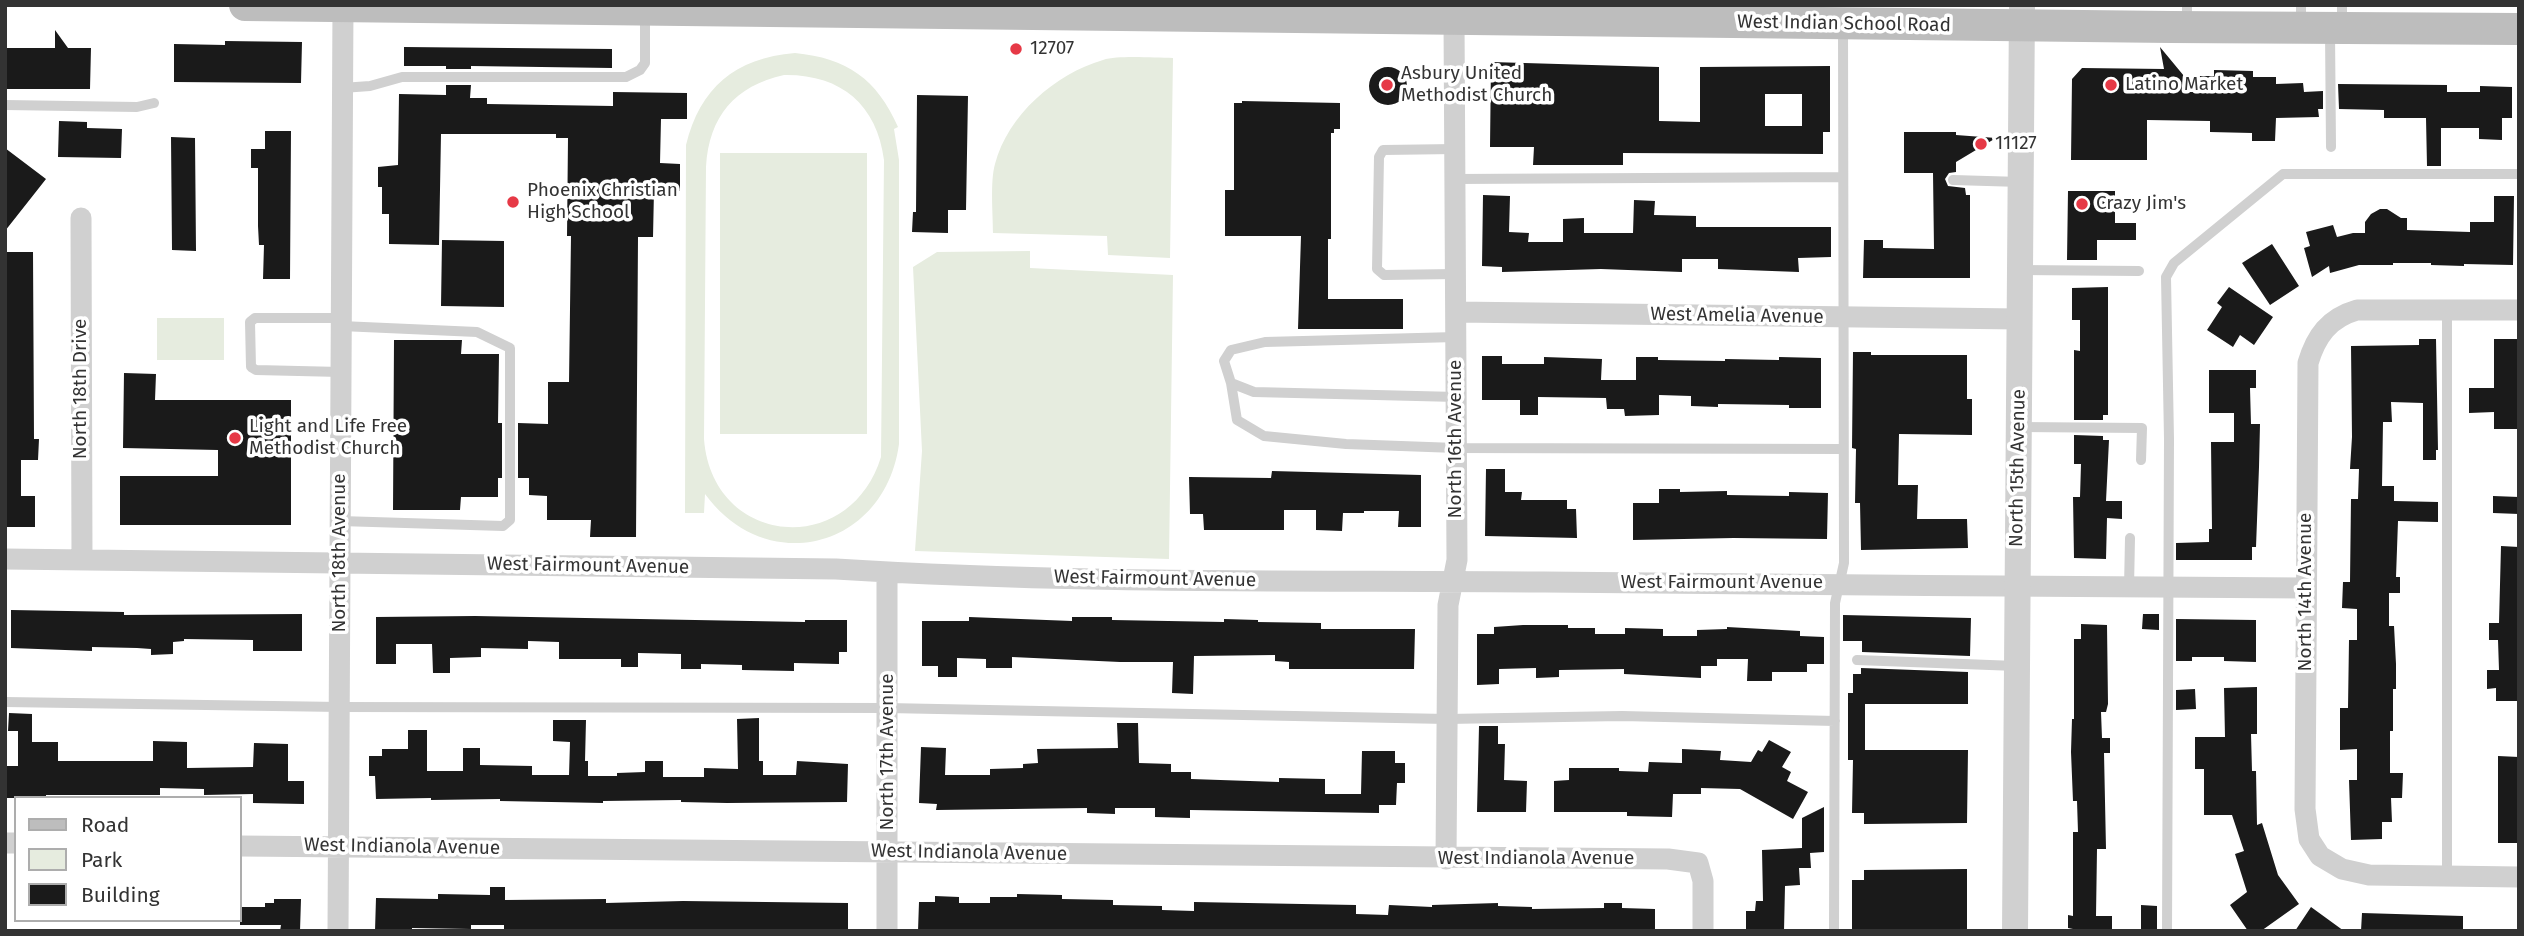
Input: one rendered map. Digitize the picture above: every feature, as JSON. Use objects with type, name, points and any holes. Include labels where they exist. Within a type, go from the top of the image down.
[{"type":"main road","name":"West Indian School Road","points":[[246,5],[645,10],[1285,11],[1454,19],[1710,14],[1843,23],[2022,15],[2187,16],[2323,19],[2519,29]]},
{"type":"street","name":"North 18th Avenue","points":[[338,931],[343,6]]},
{"type":"street","name":"North 15th Avenue","points":[[2015,931],[2022,15]]},
{"type":"street","name":"North 16th Avenue","points":[[1446,859],[1448,605],[1457,560],[1454,19]]},
{"type":"street","name":"North 18th Drive","points":[[81,218],[82,560]]},
{"type":"street","name":"North 14th Avenue","points":[[2447,310],[2357,310],[2334,319],[2324,328],[2312,350],[2308,363],[2305,588],[2305,809],[2309,839],[2320,856],[2342,869],[2369,875],[2447,875]]},
{"type":"street","points":[[2447,310],[2519,310]]},
{"type":"street","name":"West Amelia Avenue","points":[[1456,312],[2019,319]]},
{"type":"street","name":"West Fairmount Avenue","points":[[5,559],[835,569],[960,577],[2305,588]]},
{"type":"street","name":"North 17th Avenue","points":[[887,573],[887,931]]},
{"type":"street","name":"West Indianola Avenue","points":[[242,846],[1668,859],[1698,863],[1703,881],[1703,931]]},
{"type":"street","points":[[2447,875],[2519,877]]},
{"type":"lane","points":[[342,88],[370,86],[402,77],[626,77],[645,63],[645,10]]},
{"type":"lane","points":[[2323,19],[2331,147]]},
{"type":"lane","points":[[1834,931],[1835,603],[1844,563],[1843,23]]},
{"type":"lane","points":[[5,104],[137,107],[155,103]]},
{"type":"lane","points":[[1455,149],[1383,150],[1379,157],[1377,269],[1384,275],[1455,274]]},
{"type":"lane","points":[[2167,931],[2169,439],[2166,277],[2174,263],[2284,174],[2519,174]]},
{"type":"lane","points":[[1455,179],[1843,177]]},
{"type":"lane","points":[[1953,180],[2021,182]]},
{"type":"lane","points":[[2020,270],[2139,271]]},
{"type":"lane","points":[[2447,310],[2447,875]]},
{"type":"lane","points":[[340,521],[503,526],[510,520],[510,348],[477,332],[255,318],[250,321],[251,367],[256,370],[341,372]]},
{"type":"lane","points":[[1456,337],[1265,342],[1231,350],[1224,361],[1231,383],[1237,420],[1264,436],[1346,444],[1456,448],[1843,449]]},
{"type":"lane","points":[[1231,383],[1254,392],[1457,397]]},
{"type":"lane","points":[[2019,427],[2142,428],[2141,460]]},
{"type":"lane","points":[[2129,588],[2130,538]]},
{"type":"lane","points":[[1857,660],[2016,666]]},
{"type":"lane","points":[[5,702],[340,707],[887,708],[1447,719],[1622,716],[1835,722]]},
{"type":"green space","points":[[795,53],[845,66],[870,84],[890,110],[898,127],[894,129],[899,160],[899,444],[889,479],[871,508],[848,528],[820,540],[790,543],[760,537],[731,521],[705,494],[704,513],[685,513],[686,145],[700,107],[711,92],[738,69],[774,56]],"holes":[[[784,75],[822,80],[852,96],[864,108],[880,140],[884,160],[881,457],[865,490],[841,513],[813,525],[784,527],[755,519],[731,501],[713,475],[704,439],[706,167],[708,149],[719,118],[739,95],[767,80]]]},
{"type":"green space","points":[[1127,57],[1173,58],[1170,258],[1108,255],[1107,236],[993,233],[992,188],[995,164],[1011,129],[1036,99],[1068,75],[1103,60]]},
{"type":"green space","points":[[720,153],[867,153],[867,434],[720,434]]},
{"type":"green space","points":[[1030,251],[1030,268],[1173,275],[1169,559],[915,551],[922,451],[913,267],[937,252]]},
{"type":"green space","points":[[157,318],[224,318],[224,360],[157,360]]},
{"type":"building","points":[[55,30],[68,48],[91,48],[90,89],[5,89],[5,48],[55,48]]},
{"type":"building","points":[[225,41],[302,42],[301,83],[174,82],[174,44],[225,45]]},
{"type":"building","points":[[404,47],[612,49],[612,68],[471,66],[471,69],[446,69],[446,66],[404,66]]},
{"type":"building","points":[[2160,47],[2184,76],[2214,76],[2214,70],[2253,71],[2253,77],[2276,77],[2276,84],[2303,83],[2304,92],[2323,91],[2323,109],[2318,109],[2319,117],[2276,118],[2275,141],[2252,141],[2252,133],[2210,132],[2210,121],[2147,120],[2147,160],[2071,160],[2072,79],[2082,68],[2164,69]]},
{"type":"building","points":[[1491,62],[1659,67],[1659,121],[1700,122],[1700,67],[1830,66],[1830,132],[1823,132],[1823,154],[1623,153],[1623,165],[1533,165],[1534,147],[1490,147]],"holes":[[[1765,94],[1802,94],[1802,126],[1765,126]]]},
{"type":"building","points":[[1388,67],[1401,73],[1407,86],[1401,99],[1388,105],[1375,99],[1369,86],[1375,73]]},
{"type":"building","points":[[2338,84],[2447,85],[2447,92],[2480,92],[2480,86],[2512,87],[2512,118],[2502,118],[2502,140],[2479,139],[2479,128],[2441,128],[2441,166],[2427,166],[2426,118],[2384,118],[2384,110],[2339,109]]},
{"type":"building","points":[[446,85],[471,85],[470,98],[487,98],[487,104],[613,106],[613,92],[687,93],[687,119],[661,119],[660,163],[680,164],[680,191],[654,190],[653,237],[638,237],[636,537],[590,537],[591,520],[547,520],[547,496],[529,495],[529,478],[518,478],[518,423],[548,424],[548,382],[569,382],[571,236],[567,236],[568,138],[556,138],[556,134],[441,134],[439,245],[389,244],[389,214],[382,214],[382,187],[378,187],[378,167],[398,165],[399,94],[446,95]]},
{"type":"building","points":[[917,95],[968,96],[966,210],[948,210],[948,233],[912,232],[913,212],[916,212]]},
{"type":"building","points":[[1234,103],[1340,103],[1340,129],[1334,129],[1334,133],[1331,133],[1328,299],[1403,299],[1403,329],[1298,329],[1301,236],[1225,236],[1225,190],[1234,190]]},
{"type":"building","points":[[59,121],[87,122],[87,128],[122,129],[121,158],[58,157]]},
{"type":"building","points":[[265,131],[291,131],[290,279],[263,279],[264,245],[259,245],[258,226],[258,168],[251,168],[251,149],[265,149]]},
{"type":"building","points":[[1904,132],[1956,132],[1956,135],[1996,138],[1956,162],[1956,172],[1949,173],[1945,179],[1948,186],[1965,188],[1966,195],[1970,195],[1970,278],[1863,278],[1864,240],[1883,240],[1883,248],[1934,249],[1933,173],[1904,173]]},
{"type":"building","points":[[171,137],[195,138],[196,251],[172,250]]},
{"type":"building","points":[[5,148],[46,179],[5,231]]},
{"type":"building","points":[[2068,191],[2115,191],[2115,223],[2136,223],[2136,240],[2097,240],[2097,260],[2067,260]]},
{"type":"building","points":[[1483,195],[1510,196],[1509,232],[1529,233],[1528,242],[1563,242],[1563,219],[1584,218],[1584,233],[1633,233],[1634,200],[1655,201],[1654,215],[1696,216],[1696,227],[1831,227],[1831,257],[1798,258],[1799,272],[1718,269],[1718,259],[1682,259],[1682,272],[1601,269],[1502,272],[1502,267],[1482,266]]},
{"type":"building","points":[[2494,196],[2514,196],[2513,265],[2393,263],[2359,265],[2330,273],[2329,266],[2312,277],[2304,248],[2310,246],[2306,232],[2333,225],[2337,237],[2365,233],[2365,222],[2371,214],[2387,209],[2401,218],[2407,218],[2407,230],[2470,232],[2470,222],[2494,222]]},
{"type":"building","points":[[442,240],[504,241],[504,307],[441,306]]},
{"type":"building","points":[[2272,244],[2299,286],[2270,305],[2242,263]]},
{"type":"building","points":[[5,252],[33,252],[34,439],[39,439],[38,460],[21,460],[21,496],[35,496],[35,527],[5,527]]},
{"type":"building","points":[[2108,287],[2108,415],[2103,415],[2103,420],[2074,420],[2074,350],[2080,351],[2080,320],[2072,320],[2072,288]]},
{"type":"building","points":[[2229,287],[2273,317],[2254,345],[2240,335],[2233,347],[2207,330],[2222,307],[2217,303]]},
{"type":"building","points":[[2419,339],[2436,339],[2436,460],[2423,460],[2423,403],[2391,402],[2392,422],[2383,422],[2382,486],[2394,486],[2394,501],[2438,502],[2438,522],[2398,521],[2396,577],[2400,577],[2400,593],[2389,593],[2389,626],[2394,626],[2396,664],[2393,731],[2390,731],[2390,773],[2403,773],[2402,798],[2391,798],[2392,822],[2382,822],[2382,839],[2351,840],[2349,780],[2357,780],[2357,749],[2340,750],[2340,708],[2348,708],[2349,640],[2357,640],[2357,609],[2342,608],[2343,582],[2350,582],[2351,499],[2358,499],[2359,469],[2350,469],[2351,346],[2419,345]]},
{"type":"building","points":[[2494,339],[2519,339],[2519,429],[2494,429],[2494,412],[2469,413],[2469,388],[2494,388]]},
{"type":"building","points":[[394,340],[462,340],[461,354],[499,354],[498,423],[502,423],[502,478],[498,478],[498,497],[461,497],[460,510],[393,510]]},
{"type":"building","points":[[1853,352],[1871,352],[1871,355],[1967,355],[1967,399],[1972,399],[1972,435],[1899,434],[1898,485],[1918,485],[1917,519],[1967,519],[1968,548],[1861,550],[1860,503],[1855,503],[1856,449],[1852,448]]},
{"type":"building","points":[[1482,356],[1502,356],[1502,364],[1544,364],[1544,357],[1602,359],[1601,380],[1636,380],[1636,357],[1725,361],[1779,360],[1779,357],[1821,358],[1821,408],[1789,408],[1789,405],[1691,406],[1691,396],[1659,395],[1659,415],[1625,416],[1624,409],[1607,409],[1606,398],[1538,397],[1538,415],[1520,415],[1520,400],[1482,400]]},
{"type":"building","points":[[2209,370],[2256,370],[2256,388],[2250,388],[2251,424],[2260,424],[2256,547],[2252,547],[2252,560],[2176,560],[2176,543],[2209,542],[2209,529],[2212,529],[2211,442],[2234,442],[2234,413],[2209,413]]},
{"type":"building","name":"Light and Life Free Methodist Church","points":[[124,373],[156,374],[155,400],[291,400],[291,525],[120,525],[120,476],[218,476],[218,450],[123,448]]},
{"type":"building","points":[[2074,435],[2103,436],[2103,440],[2109,440],[2106,501],[2122,501],[2122,519],[2107,518],[2106,559],[2074,558],[2073,497],[2080,497],[2081,464],[2074,464]]},
{"type":"building","points":[[1486,469],[1505,469],[1505,492],[1522,492],[1521,500],[1567,500],[1567,509],[1576,509],[1577,538],[1485,536]]},
{"type":"building","points":[[1272,471],[1421,475],[1421,527],[1398,527],[1399,511],[1364,511],[1343,513],[1342,531],[1316,530],[1316,510],[1284,510],[1284,530],[1204,530],[1203,514],[1190,514],[1189,477],[1271,478]]},
{"type":"building","points":[[1659,489],[1680,489],[1680,492],[1727,491],[1727,495],[1789,496],[1789,492],[1828,493],[1827,539],[1633,540],[1633,503],[1659,503]]},
{"type":"building","points":[[2493,496],[2519,497],[2519,514],[2493,513]]},
{"type":"building","points":[[2501,546],[2519,547],[2519,701],[2496,701],[2496,688],[2487,689],[2487,670],[2499,670],[2498,640],[2489,640],[2489,623],[2499,623]]},
{"type":"building","points":[[11,610],[124,612],[124,615],[302,614],[302,651],[253,651],[253,640],[184,639],[173,642],[173,654],[151,655],[151,649],[137,648],[92,647],[92,651],[11,648]]},
{"type":"building","points":[[2143,614],[2159,614],[2159,630],[2142,629]]},
{"type":"building","points":[[1843,615],[1971,618],[1970,656],[1862,652],[1862,641],[1843,641]]},
{"type":"building","points":[[475,616],[805,622],[847,620],[847,652],[839,652],[839,664],[794,663],[794,671],[742,670],[742,665],[701,664],[701,669],[681,669],[681,654],[638,653],[638,667],[621,667],[621,659],[559,659],[559,642],[528,641],[528,649],[481,648],[481,657],[450,658],[450,673],[433,673],[432,644],[396,644],[396,664],[376,664],[376,617]]},
{"type":"building","points":[[969,617],[1072,621],[1072,617],[1224,622],[1224,619],[1321,623],[1321,629],[1415,629],[1414,669],[1289,669],[1289,662],[1275,661],[1275,655],[1194,656],[1193,694],[1172,693],[1173,662],[1012,657],[1012,668],[986,668],[986,659],[957,658],[957,677],[938,677],[938,666],[922,666],[922,621],[969,621]]},
{"type":"building","points":[[2176,619],[2256,620],[2256,662],[2224,661],[2224,657],[2192,657],[2192,661],[2176,661]]},
{"type":"building","points":[[2081,624],[2107,625],[2108,704],[2106,712],[2101,712],[2102,738],[2110,738],[2110,753],[2104,753],[2106,849],[2097,849],[2096,916],[2112,916],[2112,930],[2073,931],[2068,928],[2068,915],[2073,916],[2073,832],[2078,832],[2077,801],[2073,801],[2071,752],[2074,719],[2074,639],[2081,639]]},
{"type":"building","points":[[1523,625],[1595,628],[1595,634],[1625,634],[1625,628],[1663,629],[1663,636],[1697,636],[1697,630],[1727,627],[1800,631],[1800,636],[1824,637],[1824,664],[1807,664],[1807,672],[1772,672],[1772,681],[1747,681],[1748,659],[1717,659],[1717,666],[1701,666],[1701,678],[1624,674],[1624,669],[1559,670],[1559,677],[1536,678],[1536,668],[1499,669],[1499,684],[1477,685],[1477,634],[1494,634],[1494,627]]},
{"type":"building","points":[[1861,668],[1968,672],[1968,704],[1865,704],[1865,750],[1968,750],[1967,823],[1864,824],[1864,813],[1852,813],[1853,760],[1848,760],[1848,693],[1853,693],[1853,674],[1861,674]]},
{"type":"building","points":[[2257,687],[2257,734],[2251,734],[2252,771],[2256,771],[2257,825],[2262,823],[2278,875],[2299,904],[2261,931],[2248,931],[2230,905],[2247,892],[2235,854],[2244,851],[2232,815],[2204,815],[2204,769],[2195,769],[2195,737],[2225,737],[2224,688]]},
{"type":"building","points":[[2195,689],[2196,709],[2176,710],[2176,690]]},
{"type":"building","points":[[9,713],[32,714],[32,742],[58,742],[58,761],[153,761],[153,741],[187,742],[187,768],[253,767],[254,743],[288,744],[288,781],[304,781],[304,804],[253,803],[253,794],[204,795],[204,789],[160,788],[160,795],[46,795],[6,798],[7,766],[18,766],[18,731],[8,731]]},
{"type":"building","points":[[759,718],[759,761],[763,761],[763,775],[796,775],[797,761],[848,764],[847,802],[727,803],[681,800],[603,803],[500,799],[376,799],[375,776],[369,776],[369,756],[382,756],[382,749],[408,749],[408,730],[427,730],[427,771],[463,771],[463,748],[480,748],[480,765],[532,766],[532,775],[569,775],[570,742],[553,741],[553,720],[586,720],[585,761],[588,761],[588,776],[645,772],[645,761],[663,761],[663,777],[704,777],[704,768],[738,769],[737,719]]},
{"type":"building","points":[[1117,723],[1138,723],[1139,763],[1171,764],[1171,772],[1191,772],[1191,779],[1279,782],[1279,778],[1325,779],[1325,794],[1361,794],[1362,751],[1395,751],[1395,763],[1405,763],[1405,783],[1397,783],[1396,805],[1379,805],[1379,813],[1190,810],[1190,818],[1155,817],[1155,808],[1115,808],[1115,814],[1087,813],[1087,808],[936,810],[937,804],[919,803],[921,747],[946,748],[945,775],[990,775],[990,769],[1023,768],[1023,764],[1038,763],[1037,749],[1118,748]]},
{"type":"building","points":[[1479,726],[1498,726],[1498,744],[1505,744],[1504,780],[1527,781],[1526,812],[1477,812]]},
{"type":"building","points":[[1769,740],[1791,752],[1782,767],[1791,772],[1787,781],[1808,792],[1793,819],[1740,789],[1701,788],[1701,794],[1673,794],[1672,817],[1627,816],[1627,812],[1554,812],[1554,781],[1569,780],[1569,768],[1619,768],[1619,771],[1648,772],[1649,762],[1682,763],[1682,749],[1721,751],[1720,760],[1751,762],[1758,750],[1762,752]]},
{"type":"building","points":[[2498,756],[2519,757],[2519,843],[2498,843]]},
{"type":"building","points":[[1824,807],[1824,852],[1810,853],[1811,868],[1799,868],[1800,885],[1785,886],[1784,931],[1746,931],[1746,911],[1755,911],[1756,901],[1763,901],[1762,850],[1802,848],[1802,818]]},
{"type":"building","points":[[1967,869],[1967,931],[1852,931],[1852,880],[1864,880],[1864,870]]},
{"type":"building","points":[[490,887],[505,887],[505,900],[606,899],[606,903],[848,903],[848,931],[504,931],[504,925],[471,925],[471,929],[412,928],[412,931],[375,931],[376,898],[438,899],[438,894],[490,895]]},
{"type":"building","points":[[1017,894],[1062,895],[1062,899],[1113,900],[1113,905],[1162,906],[1162,910],[1194,911],[1194,902],[1356,905],[1356,914],[1388,915],[1389,905],[1432,907],[1498,903],[1498,906],[1532,909],[1604,908],[1604,903],[1622,903],[1622,908],[1655,909],[1655,931],[918,931],[919,902],[935,902],[935,896],[959,897],[959,903],[990,903],[990,897],[1017,897]]},
{"type":"building","points":[[274,899],[301,899],[300,931],[280,931],[281,925],[240,925],[242,907],[265,907],[265,903],[274,903]]},
{"type":"building","points":[[2141,905],[2157,906],[2157,931],[2141,931]]},
{"type":"building","points":[[2311,907],[2344,931],[2295,931]]},
{"type":"building","points":[[2362,913],[2463,916],[2463,931],[2361,931]]},
{"type":"place","name":"12707","points":[[1016,49]]},
{"type":"place","name":"Asbury United Methodist Church","points":[[1387,85]]},
{"type":"place","name":"Latino Market","points":[[2111,85]]},
{"type":"place","name":"11127","points":[[1981,144]]},
{"type":"place","name":"Phoenix Christian High School","points":[[513,202]]},
{"type":"place","name":"Crazy Jim's","points":[[2082,204]]},
{"type":"place","name":"Light and Life Free Methodist Church","points":[[235,438]]}]
